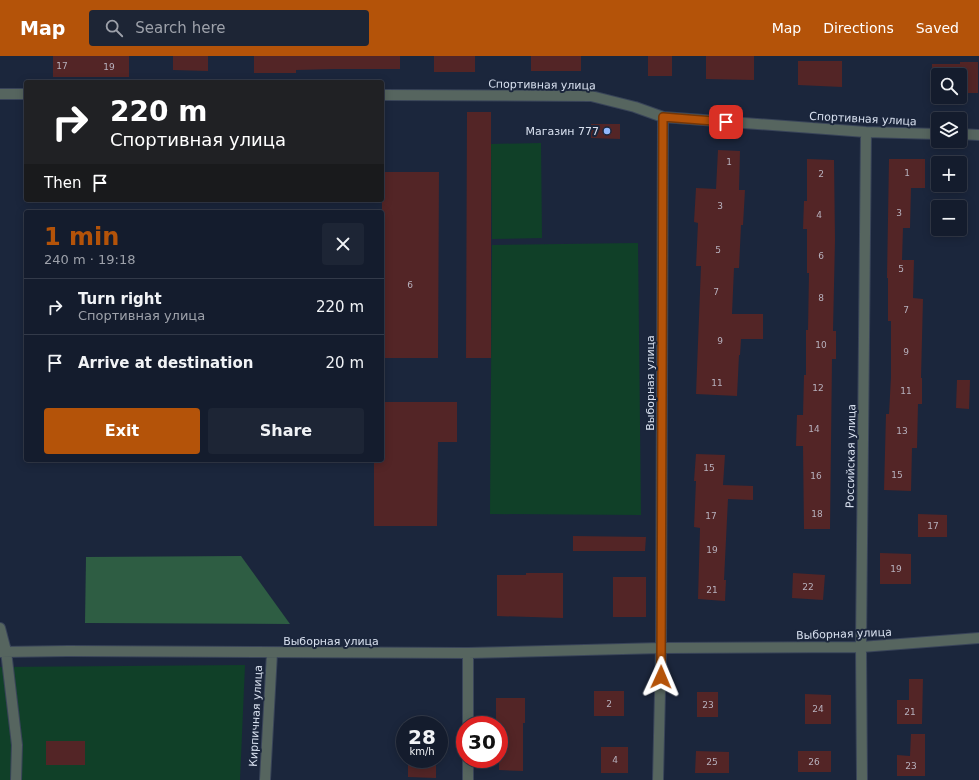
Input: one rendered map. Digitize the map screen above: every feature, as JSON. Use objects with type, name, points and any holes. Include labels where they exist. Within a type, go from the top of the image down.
[{"type":"street","points":[[0,94],[24,94]]},
{"type":"street","name":"Спортивная улица","points":[[384,95],[590,96],[635,107],[663,117],[866,132],[931,134]]},
{"type":"street","name":"Выборная улица","points":[[658,780],[661,648],[663,117]]},
{"type":"street","name":"Российская улица","points":[[862,780],[861,647],[866,132]]},
{"type":"street","points":[[967,134],[979,135]]},
{"type":"street","points":[[0,628],[17,745],[16,780]]},
{"type":"street","name":"Выборная улица","points":[[3,651],[468,653],[661,648],[861,647],[979,638]]},
{"type":"street","name":"Кирпичная улица","points":[[265,780],[272,653]]},
{"type":"street","points":[[468,653],[468,716]]},
{"type":"street","points":[[468,768],[468,780]]},
{"type":"green space","points":[[541,143],[542,238],[492,239],[491,144]]},
{"type":"green space","points":[[638,243],[641,515],[490,514],[492,245]]},
{"type":"green space","points":[[241,556],[290,624],[85,623],[86,557]]},
{"type":"green space","points":[[245,665],[240,780],[0,780],[0,667]]},
{"type":"building","points":[[53,56],[129,56],[129,77],[53,77]]},
{"type":"building","points":[[173,56],[208,56],[208,71],[173,70]]},
{"type":"building","points":[[254,56],[400,56],[400,69],[296,70],[296,73],[254,73]]},
{"type":"building","points":[[434,56],[475,56],[475,72],[434,72]]},
{"type":"building","points":[[531,56],[581,56],[581,71],[531,71]]},
{"type":"building","points":[[648,56],[672,56],[672,76],[648,76]]},
{"type":"building","points":[[706,56],[754,56],[754,80],[706,79]]},
{"type":"building","points":[[798,61],[842,61],[842,87],[798,85]]},
{"type":"building","points":[[960,62],[978,62],[978,93],[967,93],[967,68],[932,68],[932,64],[960,64]]},
{"type":"building","points":[[467,112],[491,112],[491,358],[466,358]]},
{"type":"building","points":[[591,124],[620,124],[620,139],[591,138]]},
{"type":"building","points":[[718,150],[740,151],[739,190],[745,190],[743,225],[741,225],[739,268],[734,268],[732,314],[763,314],[763,339],[741,339],[737,396],[696,394],[701,266],[696,266],[698,223],[694,222],[696,188],[716,189]]},
{"type":"building","points":[[807,159],[834,160],[835,240],[833,331],[836,331],[836,359],[832,359],[830,529],[804,529],[803,446],[796,446],[797,415],[803,415],[804,375],[806,375],[806,330],[808,330],[809,273],[807,273],[807,229],[803,229],[804,201],[807,201]]},
{"type":"building","points":[[889,159],[925,159],[925,188],[911,188],[910,228],[903,228],[902,260],[914,260],[913,298],[923,299],[921,378],[922,404],[918,404],[917,448],[912,448],[911,491],[884,490],[886,414],[889,414],[891,377],[891,321],[888,321],[887,278]]},
{"type":"building","points":[[384,172],[439,172],[438,358],[384,358],[384,210],[382,210],[382,202],[384,202]]},
{"type":"building","points":[[957,380],[970,380],[969,409],[956,408]]},
{"type":"building","points":[[384,402],[457,402],[457,442],[438,442],[437,526],[374,526],[374,462],[384,462]]},
{"type":"building","points":[[696,454],[725,455],[723,485],[753,486],[753,500],[728,499],[724,580],[726,580],[725,601],[698,599],[700,528],[694,527],[696,481],[694,481]]},
{"type":"building","points":[[918,514],[947,515],[947,537],[918,537]]},
{"type":"building","points":[[573,536],[646,537],[645,551],[573,551]]},
{"type":"building","points":[[880,553],[911,554],[911,584],[880,584]]},
{"type":"building","points":[[526,573],[563,573],[563,618],[497,616],[497,575],[526,575]]},
{"type":"building","points":[[793,573],[825,575],[823,600],[792,598]]},
{"type":"building","points":[[613,577],[646,577],[646,617],[613,617]]},
{"type":"building","points":[[909,679],[923,679],[922,724],[897,724],[897,700],[909,700]]},
{"type":"building","points":[[594,691],[624,691],[624,716],[594,716]]},
{"type":"building","points":[[697,692],[718,692],[718,717],[697,717]]},
{"type":"building","points":[[805,694],[831,695],[831,724],[805,724]]},
{"type":"building","points":[[496,698],[525,698],[525,723],[523,723],[523,771],[499,770],[499,768],[508,768],[508,716],[496,716]]},
{"type":"building","points":[[911,734],[925,734],[925,776],[897,776],[897,755],[910,756]]},
{"type":"building","points":[[46,741],[85,741],[85,765],[46,765]]},
{"type":"building","points":[[601,747],[628,747],[628,773],[601,773]]},
{"type":"building","points":[[696,751],[729,752],[729,773],[695,773]]},
{"type":"building","points":[[798,751],[831,751],[831,772],[798,772]]},
{"type":"building","points":[[408,768],[436,768],[436,778],[408,777]]},
{"type":"place","name":"Магазин 777","points":[[607,131]]},
{"type":"route","points":[[661,677],[663,117],[726,122]]}]
